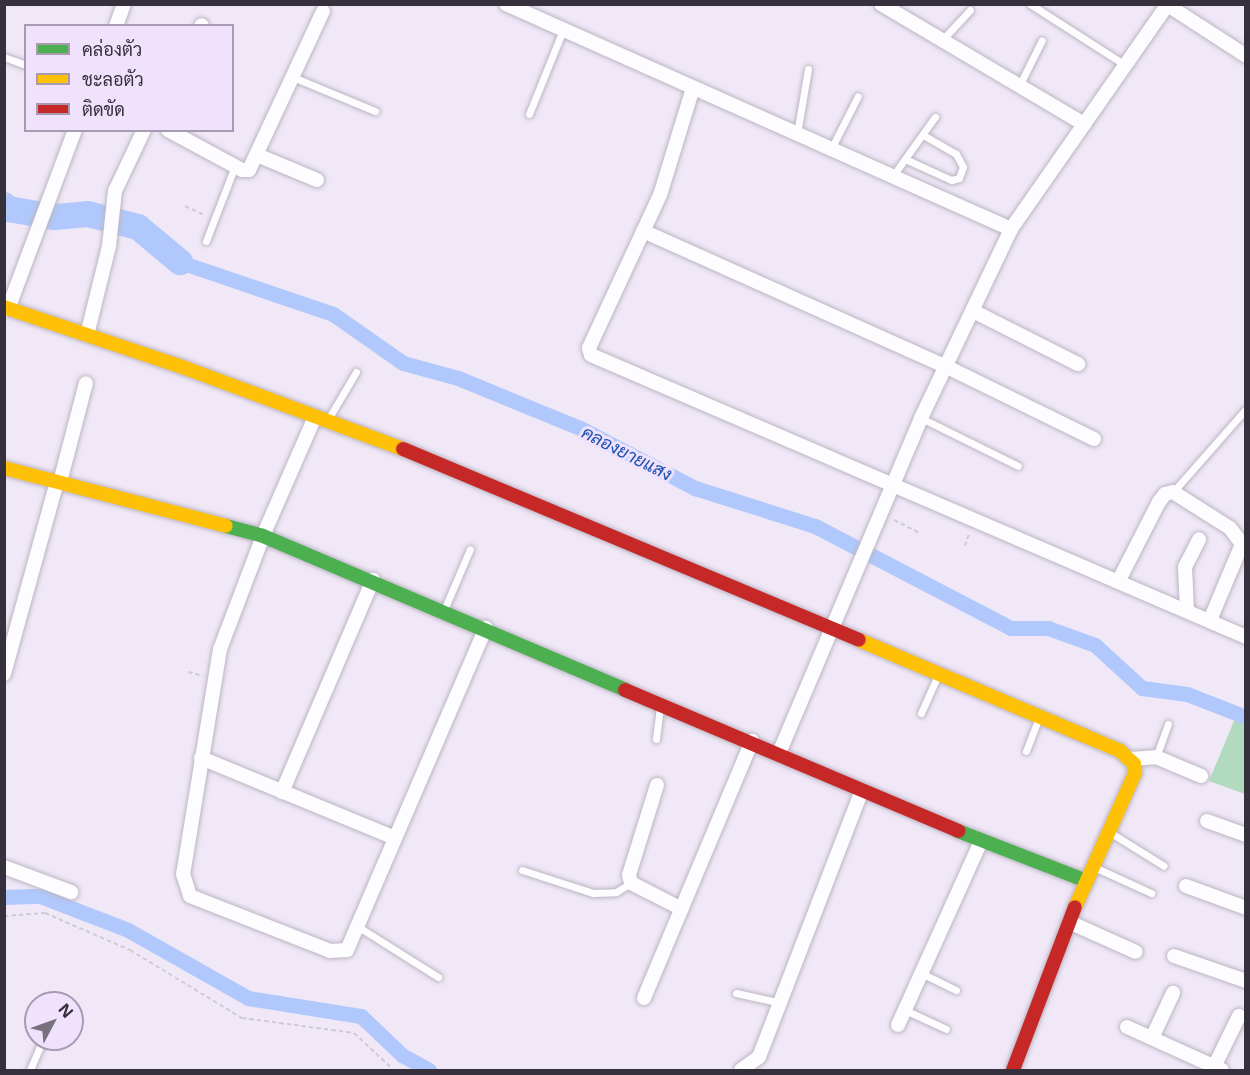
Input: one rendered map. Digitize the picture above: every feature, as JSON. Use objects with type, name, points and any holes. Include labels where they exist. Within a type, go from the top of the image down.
[{"type":"street","points":[[117,24],[124,4]]},
{"type":"street","points":[[506,4],[1011,229]]},
{"type":"street","points":[[881,4],[1084,124]]},
{"type":"street","points":[[779,753],[921,418],[1011,229],[1167,5],[1245,56]]},
{"type":"street","points":[[172,132],[235,166],[248,170],[323,11]]},
{"type":"street","points":[[693,88],[660,195],[589,348],[591,355],[892,486],[1119,580],[1245,637]]},
{"type":"street","points":[[74,132],[6,308],[185,368],[320,422],[440,462],[1040,715],[1130,759],[1156,757],[1201,776]]},
{"type":"street","points":[[87,335],[112,229],[111,209],[115,191],[143,132]]},
{"type":"street","points":[[257,155],[317,180]]},
{"type":"street","points":[[643,231],[945,366],[1094,439]]},
{"type":"street","points":[[974,310],[1078,364]]},
{"type":"street","points":[[4,674],[86,383]]},
{"type":"street","points":[[320,422],[262,536],[220,650],[183,874],[190,896],[339,953],[347,950],[486,628]]},
{"type":"street","points":[[4,468],[262,536],[373,580],[661,702],[981,841],[1087,881]]},
{"type":"street","points":[[1119,580],[1159,502],[1165,494],[1173,492],[1230,528],[1242,544],[1210,620]]},
{"type":"street","points":[[1187,610],[1185,567],[1199,539]]},
{"type":"street","points":[[282,792],[373,580]]},
{"type":"street","points":[[644,998],[752,741]]},
{"type":"street","points":[[201,758],[395,838]]},
{"type":"street","points":[[1013,1071],[1069,922],[1135,773],[1130,759]]},
{"type":"street","points":[[657,785],[630,875],[631,883],[682,909]]},
{"type":"street","points":[[741,1071],[759,1057],[777,1002],[862,790]]},
{"type":"street","points":[[1207,821],[1245,835]]},
{"type":"street","points":[[898,1025],[981,841]]},
{"type":"street","points":[[4,867],[71,892]]},
{"type":"street","points":[[1186,886],[1245,908]]},
{"type":"street","points":[[1069,922],[1136,952]]},
{"type":"street","points":[[1174,956],[1245,981]]},
{"type":"street","points":[[1152,1038],[1173,993]]},
{"type":"street","points":[[1126,1027],[1218,1069],[1239,1016]]},
{"type":"lane","points":[[1030,4],[1129,60]]},
{"type":"lane","points":[[942,40],[970,10]]},
{"type":"lane","points":[[530,114],[563,30]]},
{"type":"lane","points":[[1019,86],[1042,40]]},
{"type":"lane","points":[[4,57],[24,64]]},
{"type":"lane","points":[[797,134],[808,69]]},
{"type":"lane","points":[[293,77],[375,111]]},
{"type":"lane","points":[[831,149],[858,96]]},
{"type":"lane","points":[[892,177],[935,117]]},
{"type":"lane","points":[[905,159],[951,180],[959,178],[963,167],[956,154],[922,135]]},
{"type":"lane","points":[[207,241],[235,166]]},
{"type":"lane","points":[[320,422],[356,372]]},
{"type":"lane","points":[[1173,492],[1245,409]]},
{"type":"lane","points":[[921,418],[1018,466]]},
{"type":"lane","points":[[444,610],[470,549]]},
{"type":"lane","points":[[921,713],[939,673]]},
{"type":"lane","points":[[656,739],[661,702]]},
{"type":"lane","points":[[1026,751],[1040,715]]},
{"type":"lane","points":[[1156,757],[1168,724]]},
{"type":"lane","points":[[1109,831],[1164,866]]},
{"type":"lane","points":[[1094,867],[1151,893]]},
{"type":"lane","points":[[522,870],[593,893],[616,892],[631,883]]},
{"type":"lane","points":[[357,926],[438,977]]},
{"type":"lane","points":[[921,973],[956,990]]},
{"type":"lane","points":[[736,993],[777,1002]]},
{"type":"lane","points":[[905,1010],[946,1029]]},
{"type":"lane","points":[[30,1071],[38,1051]]},
{"type":"path","points":[[4,193],[12,197]]},
{"type":"path","points":[[185,206],[215,220]]},
{"type":"path","points":[[4,211],[10,214]]},
{"type":"path","points":[[880,513],[920,533]]},
{"type":"path","points":[[4,916],[45,913],[130,950],[242,1018],[354,1033],[394,1071]]},
{"type":"green space","points":[[1245,720],[1245,794],[1209,781],[1234,721]]},
{"type":"waterway","name":"คลองยายแสง","points":[[4,205],[8,209],[55,217],[88,214],[138,227],[180,262]]},
{"type":"waterway","name":"คลองยายแสง","points":[[180,262],[333,314],[403,363],[458,378],[580,428],[695,488],[815,526],[1011,628],[1048,628],[1095,645],[1142,688],[1187,694],[1246,717]]},
{"type":"waterway","points":[[4,897],[40,896],[128,930],[248,998],[361,1016],[402,1055],[429,1070]]},
{"type":"traffic: fast","points":[[226,526],[263,536],[625,690]]},
{"type":"traffic: fast","points":[[958,831],[1087,881]]},
{"type":"traffic: slow","points":[[4,307],[185,368],[403,449]]},
{"type":"traffic: slow","points":[[4,468],[226,526]]},
{"type":"traffic: slow","points":[[859,640],[1120,751],[1134,764],[1135,773],[1075,907]]},
{"type":"traffic: jam","points":[[403,449],[859,640]]},
{"type":"traffic: jam","points":[[625,690],[958,831]]},
{"type":"traffic: jam","points":[[1013,1070],[1075,907]]}]
